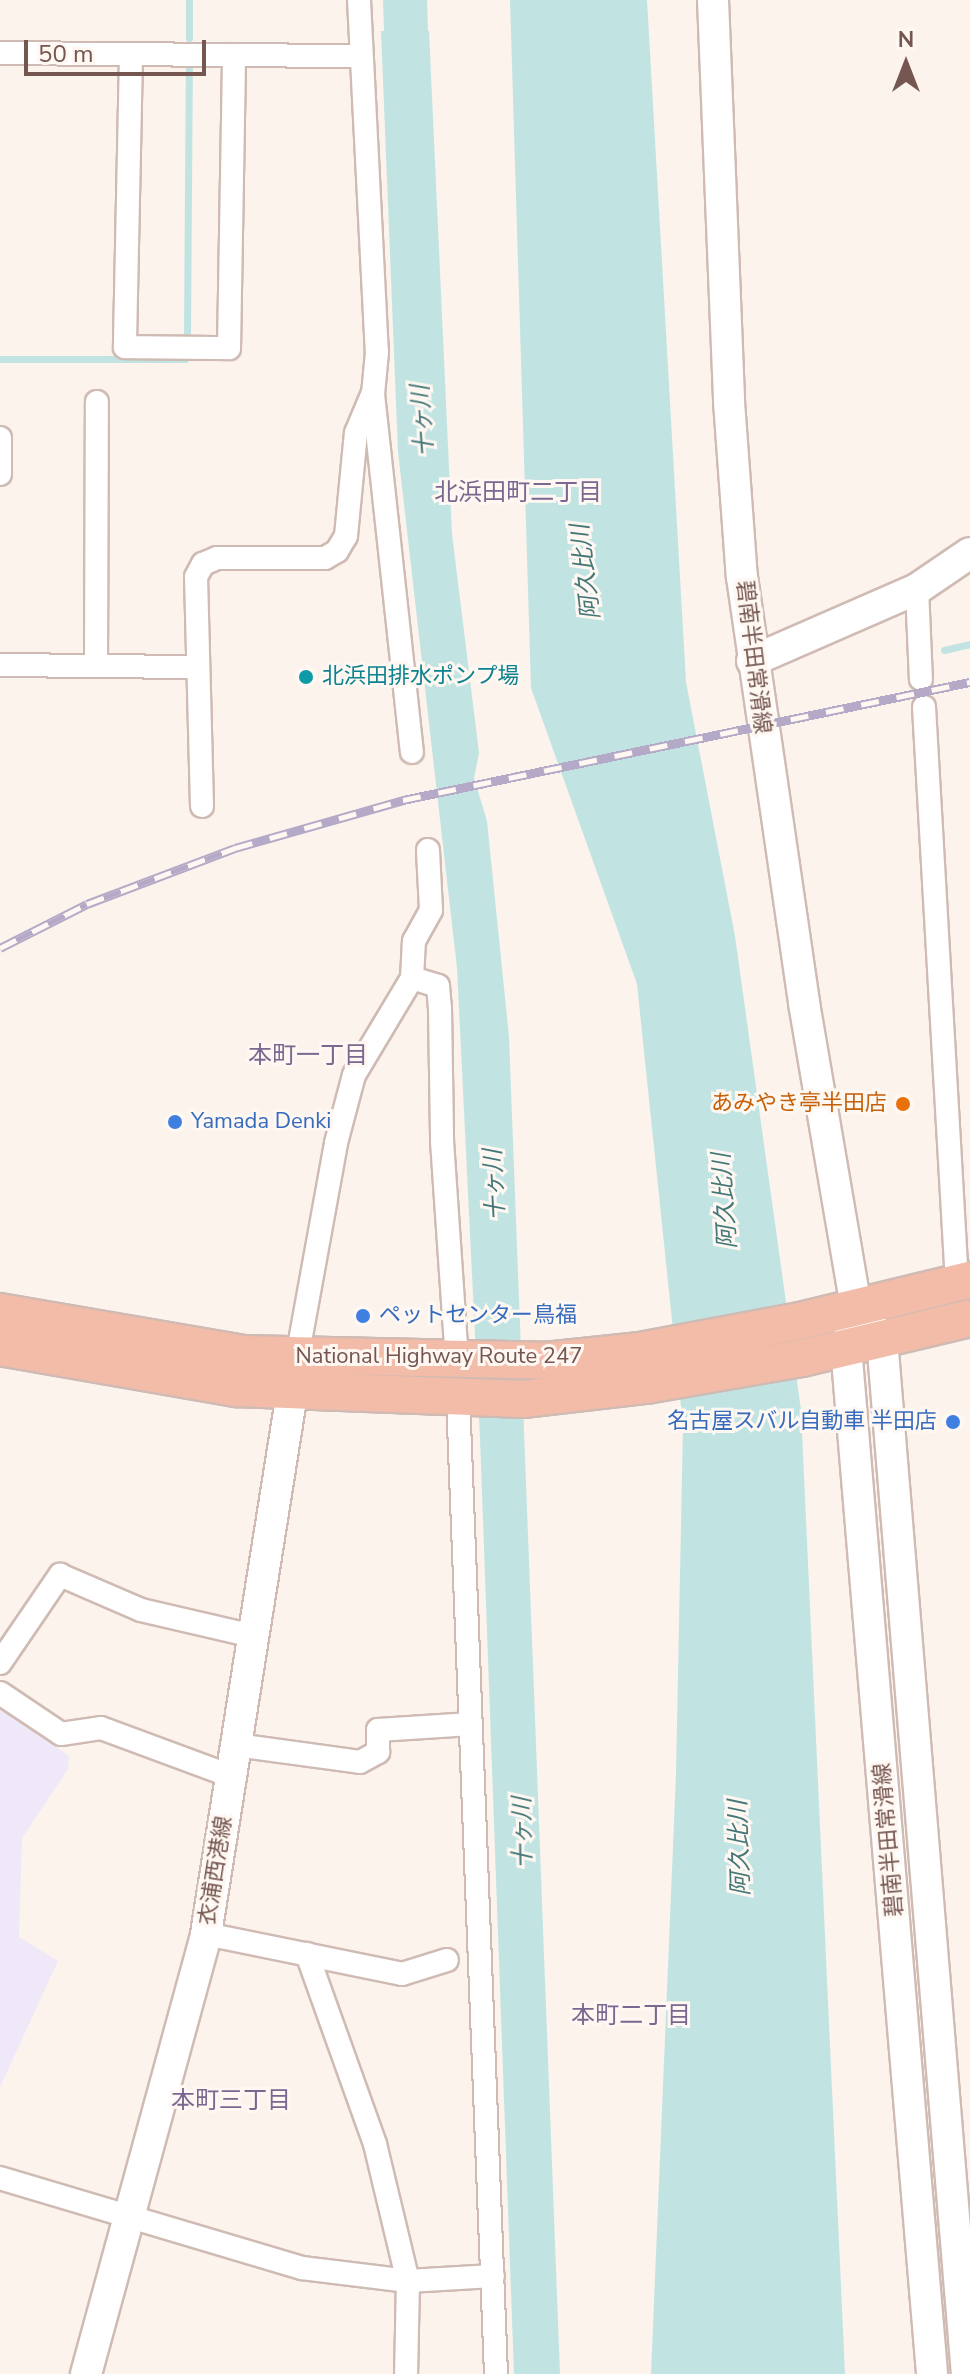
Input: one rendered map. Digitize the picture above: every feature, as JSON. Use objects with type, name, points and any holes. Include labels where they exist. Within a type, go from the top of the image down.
[{"type":"highway","name":"National Highway Route 247","points":[[0,1312],[243,1354],[295,1375],[464,1398],[963,1281]]},
{"type":"highway","name":"National Highway Route 247","points":[[0,1347],[236,1388],[295,1375],[463,1361],[558,1378],[802,1358],[970,1318]]},
{"type":"main road","name":"碧南半田常滑線","points":[[713,0],[729,402],[752,661],[856,1307],[846,1347],[932,2374]]},
{"type":"main road","points":[[752,661],[917,589],[970,553]]},
{"type":"main road","name":"碧南半田常滑線","points":[[856,1307],[882,1339],[902,1555],[914,1595],[914,1712],[967,2374]]},
{"type":"main road","name":"衣浦西港線","points":[[86,2374],[132,2217],[206,1934],[295,1375]]},
{"type":"street","points":[[359,0],[377,352],[373,394],[412,752]]},
{"type":"street","points":[[0,53],[360,56]]},
{"type":"street","points":[[131,55],[125,347],[229,348],[234,55]]},
{"type":"street","points":[[202,806],[196,577],[203,564],[217,558],[325,558],[346,536],[356,433],[373,394]]},
{"type":"street","points":[[96,665],[97,402]]},
{"type":"street","points":[[0,438],[0,474]]},
{"type":"street","points":[[917,589],[921,679]]},
{"type":"street","points":[[0,665],[198,667]]},
{"type":"street","points":[[924,707],[963,1281]]},
{"type":"street","points":[[295,1375],[336,1143],[354,1075],[412,978],[414,941],[431,910],[428,850]]},
{"type":"street","points":[[412,978],[431,981],[439,997],[442,1141],[463,1361]]},
{"type":"street","points":[[464,1398],[471,1724],[496,2374]]},
{"type":"street","points":[[0,1663],[60,1575],[141,1610],[253,1636]]},
{"type":"street","points":[[0,1693],[61,1734],[101,1728],[231,1776]]},
{"type":"street","points":[[236,1745],[360,1762],[378,1752],[378,1730],[471,1724]]},
{"type":"street","points":[[206,1934],[402,1974],[447,1960]]},
{"type":"street","points":[[307,1954],[375,2144],[408,2281],[406,2374]]},
{"type":"street","points":[[0,2178],[302,2268],[408,2281],[493,2276]]},
{"type":"shaded area","points":[[0,1708],[69,1756],[68,1769],[22,1838],[19,1937],[58,1961],[0,2087]]},
{"type":"water","name":"阿久比川","points":[[510,0],[647,0],[686,682],[735,936],[801,1410],[845,2374],[651,2374],[676,1774],[683,1426],[637,984],[531,688]]},
{"type":"water","points":[[381,31],[429,31],[452,534],[479,753],[474,778],[487,821],[509,1037],[560,2374],[514,2374],[480,1438],[457,968],[398,452]]},
{"type":"waterway","points":[[189,0],[189,38]]},
{"type":"waterway","name":"十ヶ川","points":[[405,0],[408,90]]},
{"type":"waterway","points":[[187,334],[189,64]]},
{"type":"waterway","points":[[0,359],[185,359]]},
{"type":"waterway","points":[[944,650],[970,644]]},
{"type":"railway","points":[[0,948],[87,904],[235,848],[403,800],[970,682]]},
{"type":"place","name":"北浜田排水ポンプ場","points":[[306,677]]},
{"type":"place","name":"あみやき亭半田店","points":[[903,1104]]},
{"type":"place","name":"Yamada Denki","points":[[175,1122]]},
{"type":"place","name":"ペットセンター鳥福","points":[[363,1316]]},
{"type":"place","name":"名古屋スバル自動車 半田店","points":[[953,1422]]},
{"type":"district","name":"北浜田町二丁目","points":[[518,493]]},
{"type":"district","name":"本町一丁目","points":[[308,1056]]},
{"type":"district","name":"本町二丁目","points":[[631,2016]]},
{"type":"district","name":"本町三丁目","points":[[231,2101]]}]
